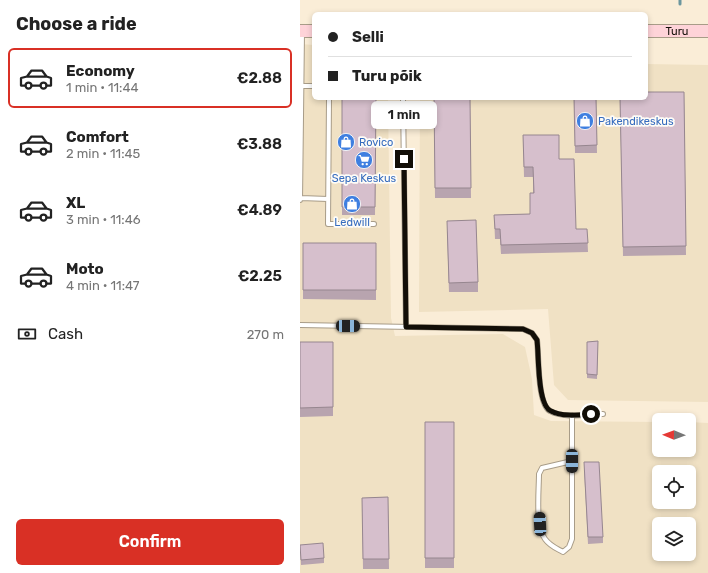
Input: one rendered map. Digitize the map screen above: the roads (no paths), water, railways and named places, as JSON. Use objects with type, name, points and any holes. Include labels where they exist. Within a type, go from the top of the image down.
[{"type":"main road","points":[[301,31],[312,31]]},
{"type":"main road","name":"Turu","points":[[648,31],[708,31]]},
{"type":"lane","points":[[301,31],[300,199],[328,199]]},
{"type":"lane","points":[[301,86],[312,86]]},
{"type":"lane","points":[[329,100],[328,224],[374,224]]},
{"type":"lane","points":[[403,100],[406,327]]},
{"type":"lane","points":[[300,325],[510,327],[523,329],[532,333],[537,340],[544,405],[550,411],[572,415],[603,414]]},
{"type":"lane","points":[[572,415],[572,461],[572,539],[569,548],[563,552],[552,546],[544,538],[540,524],[539,474],[542,468],[572,461]]},
{"type":"place","name":"Pakendikeskus","points":[[585,121]]},
{"type":"place","name":"Rovico","points":[[346,142]]},
{"type":"place","name":"Sepa Keskus","points":[[364,160]]},
{"type":"place","name":"Ledwill","points":[[352,204]]}]
